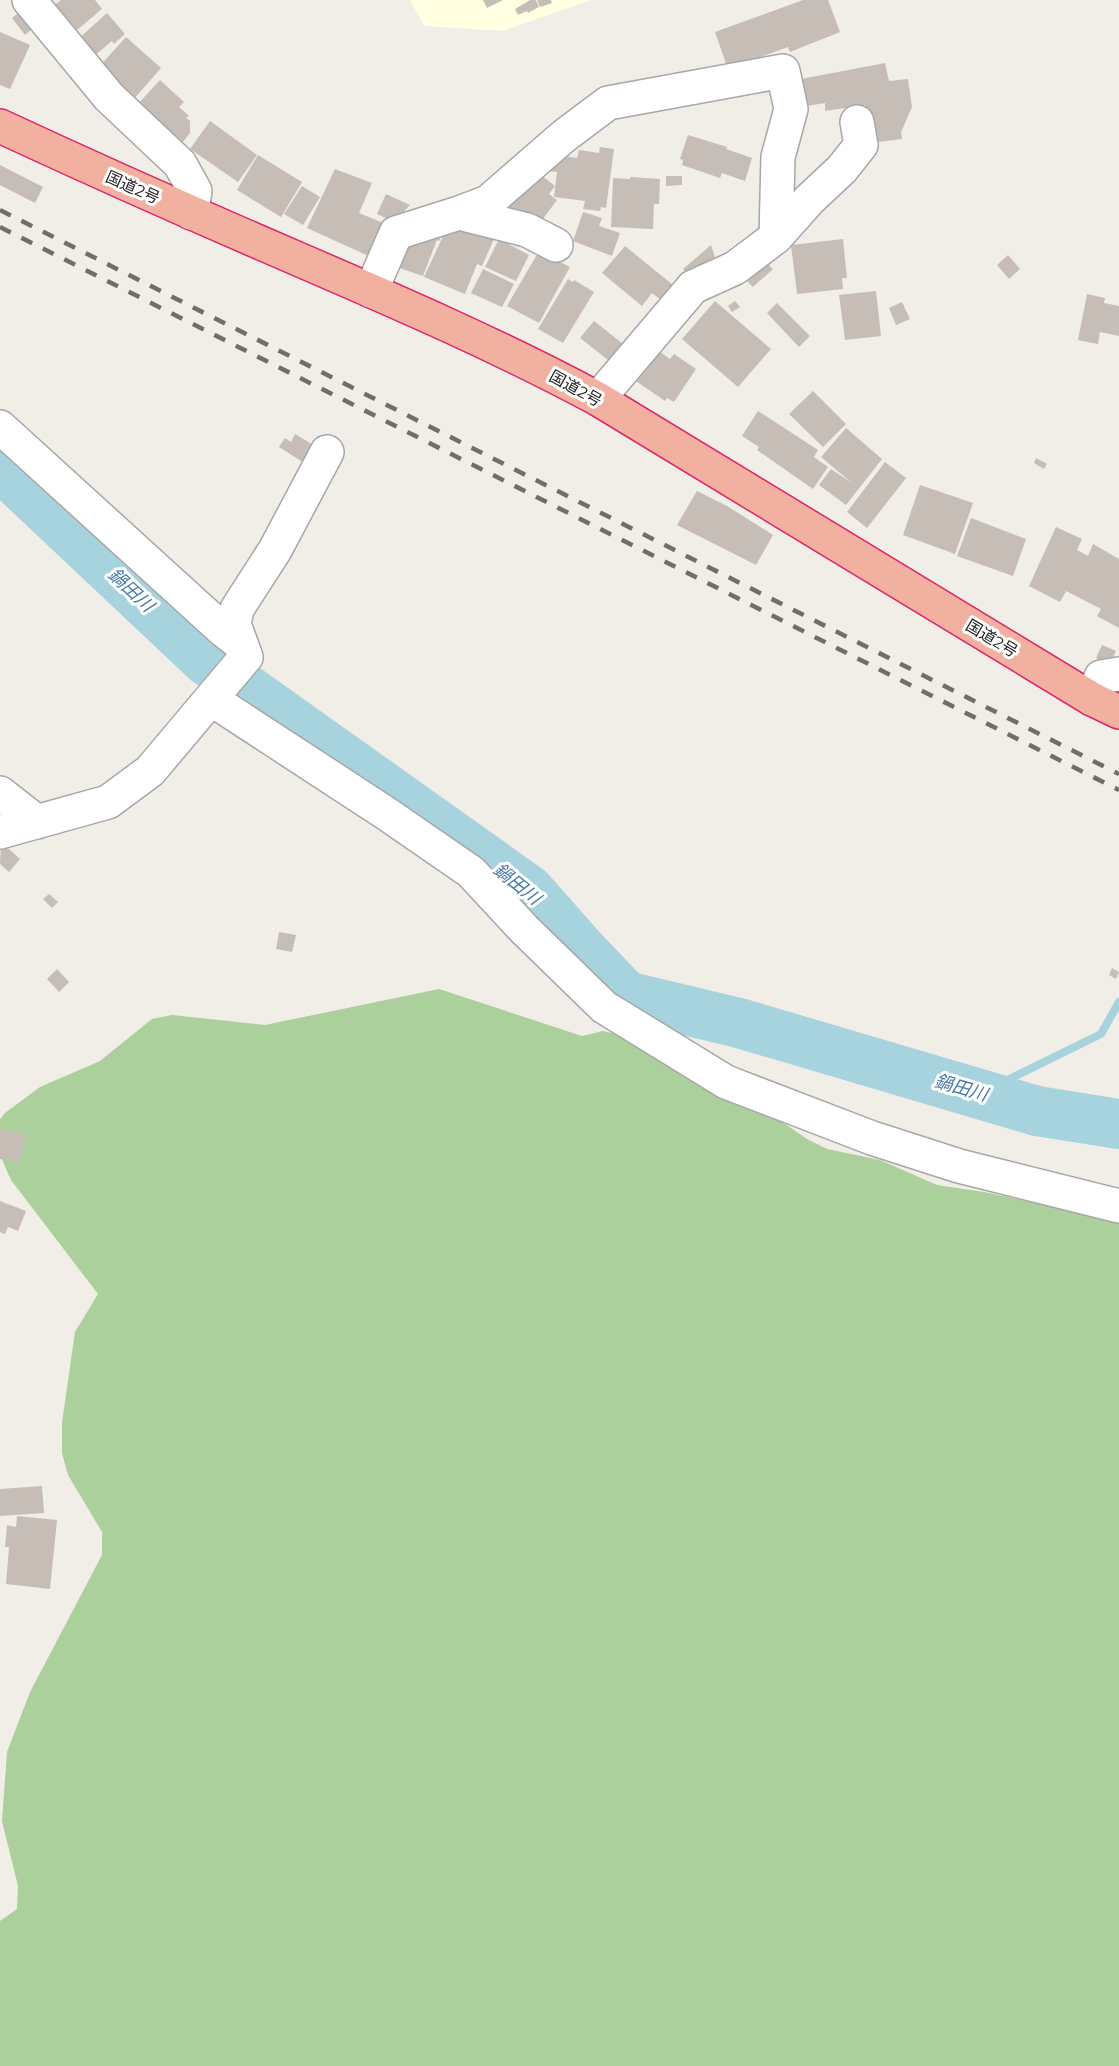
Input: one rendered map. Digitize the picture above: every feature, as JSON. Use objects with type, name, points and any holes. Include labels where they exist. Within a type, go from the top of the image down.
[{"type":"highway","name":"国道2号","points":[[0,126],[533,364],[598,399],[1106,706]]},
{"type":"street","points":[[29,0],[109,97],[180,164],[195,191],[191,213]]},
{"type":"street","points":[[371,291],[396,233],[488,202],[564,136],[608,103],[783,71],[791,109],[778,157],[777,237]]},
{"type":"street","points":[[598,399],[693,287],[735,268],[777,237],[810,199],[842,169],[861,145],[857,122]]},
{"type":"street","points":[[459,213],[527,230],[556,245]]},
{"type":"street","points":[[0,428],[244,650]]},
{"type":"street","points":[[244,650],[234,624],[237,609],[275,550],[327,452]]},
{"type":"street","points":[[0,832],[108,802],[150,771],[214,696],[244,650]]},
{"type":"street","points":[[1106,706],[1101,677],[1119,674]]},
{"type":"street","points":[[214,696],[471,872],[524,929],[604,1007],[726,1082],[872,1138],[959,1166],[1119,1206]]},
{"type":"street","points":[[0,793],[37,822]]},
{"type":"shaded area","points":[[410,0],[591,0],[503,31],[424,26]]},
{"type":"green space","points":[[439,989],[582,1036],[603,1031],[645,1041],[752,1101],[807,1139],[827,1149],[880,1160],[937,1185],[984,1192],[1119,1221],[1119,2066],[0,2066],[0,1921],[17,1909],[18,1886],[2,1821],[7,1752],[30,1692],[102,1555],[102,1532],[68,1475],[62,1453],[62,1423],[75,1332],[98,1294],[11,1180],[0,1155],[0,1119],[40,1087],[100,1061],[152,1019],[172,1015],[265,1025]]},
{"type":"building","points":[[61,0],[95,0],[102,9],[77,30],[67,18],[63,21],[52,7]]},
{"type":"building","points":[[483,0],[503,0],[487,8]]},
{"type":"building","points":[[530,0],[536,0],[539,7],[518,15],[515,9]]},
{"type":"building","points":[[537,0],[551,0],[552,3],[540,7]]},
{"type":"building","points":[[803,0],[828,0],[840,32],[790,52],[788,47],[728,69],[715,32]]},
{"type":"building","points":[[18,13],[31,30],[25,35],[12,18]]},
{"type":"building","points":[[107,13],[125,34],[114,44],[112,41],[92,58],[77,40]]},
{"type":"building","points":[[0,32],[30,45],[10,89],[0,85]]},
{"type":"building","points":[[126,37],[161,68],[134,99],[98,68]]},
{"type":"building","points":[[885,63],[889,81],[908,79],[912,107],[901,132],[902,139],[870,143],[865,105],[825,111],[825,103],[807,106],[801,79]]},
{"type":"building","points":[[160,80],[184,102],[179,107],[189,116],[186,118],[190,121],[190,133],[178,148],[136,106]]},
{"type":"building","points":[[210,121],[257,155],[238,182],[190,149]]},
{"type":"building","points":[[688,135],[727,147],[726,149],[752,158],[745,181],[722,173],[720,178],[682,165],[683,160],[680,159]]},
{"type":"building","points":[[600,147],[614,149],[606,208],[601,207],[600,211],[583,209],[585,201],[554,197],[557,172],[549,171],[552,154],[577,158],[579,150],[599,153]]},
{"type":"building","points":[[258,155],[302,182],[281,217],[237,190]]},
{"type":"building","points":[[0,165],[43,187],[35,203],[0,185]]},
{"type":"building","points":[[335,169],[372,183],[359,213],[388,225],[373,258],[307,228]]},
{"type":"building","points":[[537,172],[555,186],[549,194],[557,200],[534,231],[504,208]]},
{"type":"building","points":[[666,176],[682,176],[682,185],[666,186]]},
{"type":"building","points":[[630,177],[660,179],[659,204],[654,204],[653,229],[611,227],[613,178],[630,179]]},
{"type":"building","points":[[302,186],[320,197],[303,225],[284,214]]},
{"type":"building","points":[[386,194],[410,205],[394,222],[377,214]]},
{"type":"building","points":[[583,212],[602,218],[599,226],[620,233],[612,256],[573,241]]},
{"type":"building","points":[[450,221],[494,239],[482,266],[477,264],[465,294],[424,277]]},
{"type":"building","points":[[448,223],[439,241],[437,240],[423,276],[388,264],[397,240]]},
{"type":"building","points":[[499,239],[529,255],[516,281],[485,267]]},
{"type":"building","points":[[843,239],[847,278],[842,278],[843,289],[797,294],[791,245]]},
{"type":"building","points":[[711,245],[717,264],[691,279],[683,269]]},
{"type":"building","points":[[625,246],[673,285],[661,300],[652,293],[642,306],[602,273]]},
{"type":"building","points":[[539,251],[570,267],[539,323],[507,306]]},
{"type":"building","points":[[1008,255],[1020,269],[1009,279],[997,265]]},
{"type":"building","points":[[762,258],[773,269],[753,287],[743,277]]},
{"type":"building","points":[[483,269],[514,284],[502,307],[471,293]]},
{"type":"building","points":[[568,279],[594,292],[563,343],[538,329]]},
{"type":"building","points":[[876,291],[881,336],[845,340],[839,295]]},
{"type":"building","points":[[1087,294],[1105,298],[1104,303],[1119,306],[1119,336],[1100,332],[1098,344],[1078,340]]},
{"type":"building","points":[[715,301],[771,349],[738,387],[682,339]]},
{"type":"building","points":[[735,301],[740,307],[732,312],[728,306]]},
{"type":"building","points":[[902,302],[910,319],[896,325],[889,308]]},
{"type":"building","points":[[777,303],[810,336],[799,347],[767,313]]},
{"type":"building","points":[[594,321],[627,347],[613,364],[580,338]]},
{"type":"building","points":[[652,346],[670,359],[674,354],[696,369],[674,402],[667,398],[665,401],[630,377]]},
{"type":"building","points":[[813,391],[846,424],[823,447],[789,414]]},
{"type":"building","points":[[758,411],[818,450],[814,457],[828,467],[813,489],[757,450],[759,447],[742,436]]},
{"type":"building","points":[[846,428],[882,459],[846,505],[819,485],[831,469],[852,483],[821,457]]},
{"type":"building","points":[[295,434],[320,449],[309,466],[279,447],[285,438],[291,442]]},
{"type":"building","points":[[1036,458],[1047,464],[1044,469],[1034,463]]},
{"type":"building","points":[[885,462],[906,478],[867,528],[847,512]]},
{"type":"building","points":[[920,485],[973,503],[955,554],[903,535]]},
{"type":"building","points":[[697,491],[727,506],[773,535],[756,565],[677,525]]},
{"type":"building","points":[[971,518],[1026,539],[1013,576],[957,556]]},
{"type":"building","points":[[1056,527],[1082,539],[1077,550],[1088,556],[1093,544],[1119,559],[1119,628],[1097,616],[1101,609],[1066,591],[1060,602],[1029,586]]},
{"type":"building","points":[[1102,645],[1116,651],[1110,665],[1096,658]]},
{"type":"building","points":[[1,842],[20,859],[9,872],[0,864]]},
{"type":"building","points":[[49,894],[58,902],[52,908],[43,899]]},
{"type":"building","points":[[279,932],[296,935],[292,952],[276,949]]},
{"type":"building","points":[[1112,968],[1119,972],[1116,979],[1109,975]]},
{"type":"building","points":[[57,969],[69,982],[59,992],[47,979]]},
{"type":"building","points":[[0,1129],[26,1135],[20,1163],[0,1159]]},
{"type":"building","points":[[0,1201],[26,1211],[18,1231],[8,1227],[5,1234],[0,1232]]},
{"type":"building","points":[[42,1486],[44,1513],[0,1516],[0,1489]]},
{"type":"building","points":[[17,1516],[57,1520],[50,1589],[6,1584],[9,1547],[5,1547],[7,1525],[16,1527]]},
{"type":"waterway","name":"鍋田川","points":[[0,466],[207,661],[529,890],[626,996],[739,1023],[1037,1111],[1119,1124]]},
{"type":"waterway","points":[[979,1094],[1101,1034],[1119,1002]]},
{"type":"railway","points":[[0,210],[1119,774]]},
{"type":"railway","points":[[0,227],[1119,790]]}]
